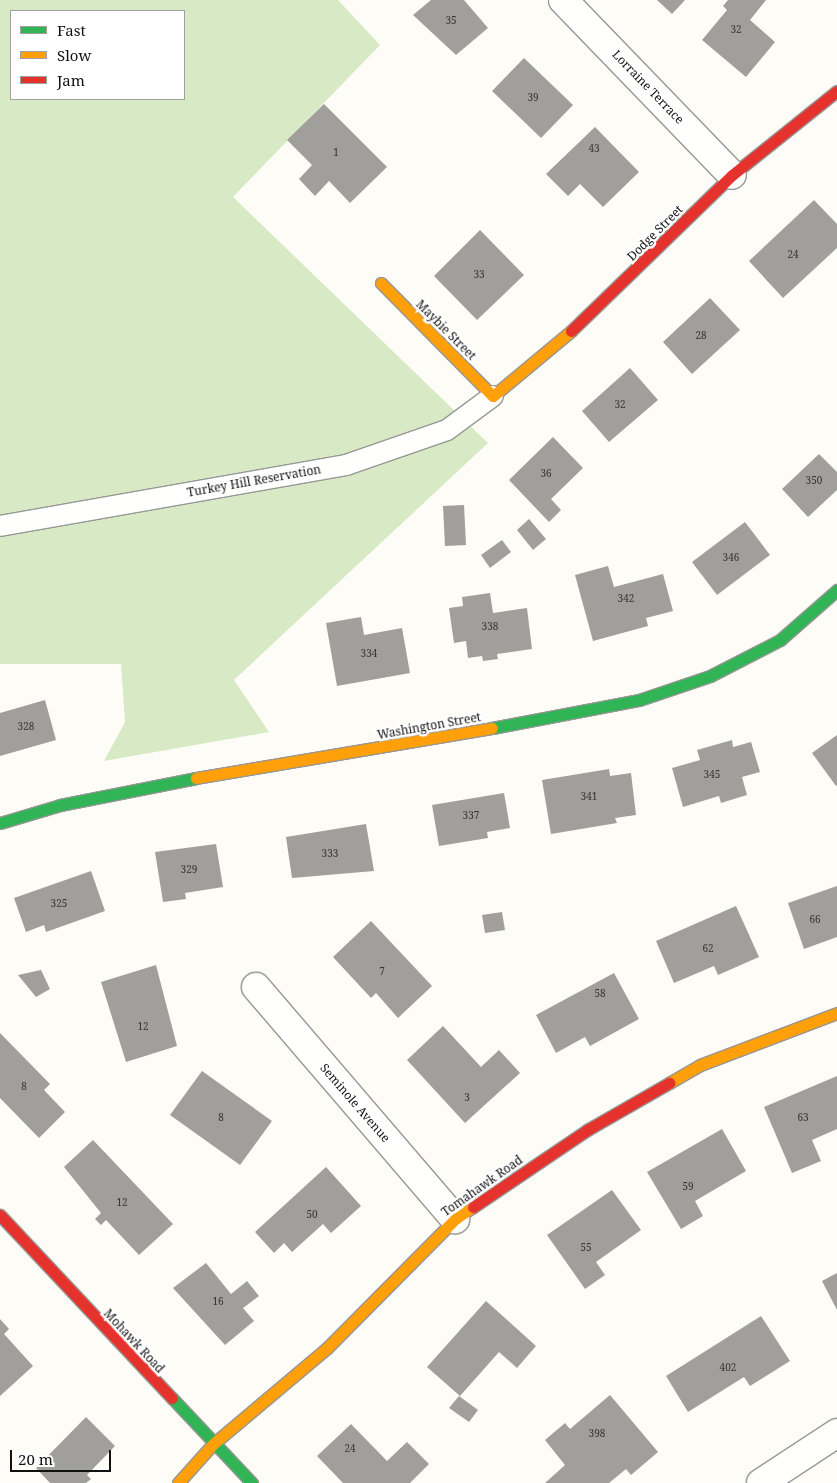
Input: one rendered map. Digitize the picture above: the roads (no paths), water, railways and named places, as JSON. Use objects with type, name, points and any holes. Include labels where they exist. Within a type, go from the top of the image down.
[{"type":"street","name":"Lorraine Terrace","points":[[563,0],[732,175]]},
{"type":"street","name":"Dodge Street","points":[[493,396],[554,347],[732,175],[837,91]]},
{"type":"street","name":"Maybie Street","points":[[380,283],[493,396]]},
{"type":"street","name":"Washington Street","points":[[0,823],[60,804],[204,776],[374,750],[639,700],[710,676],[780,640],[837,590]]},
{"type":"street","name":"Seminole Avenue","points":[[256,987],[455,1219]]},
{"type":"street","name":"Tomahawk Road","points":[[178,1483],[213,1444],[327,1348],[455,1219],[587,1130],[700,1065],[837,1013]]},
{"type":"street","name":"Mohawk Road","points":[[0,1215],[213,1444],[252,1483]]},
{"type":"street","points":[[760,1483],[837,1433]]},
{"type":"lane","name":"Turkey Hill Reservation","points":[[0,526],[355,463],[447,430],[493,396]]}]
